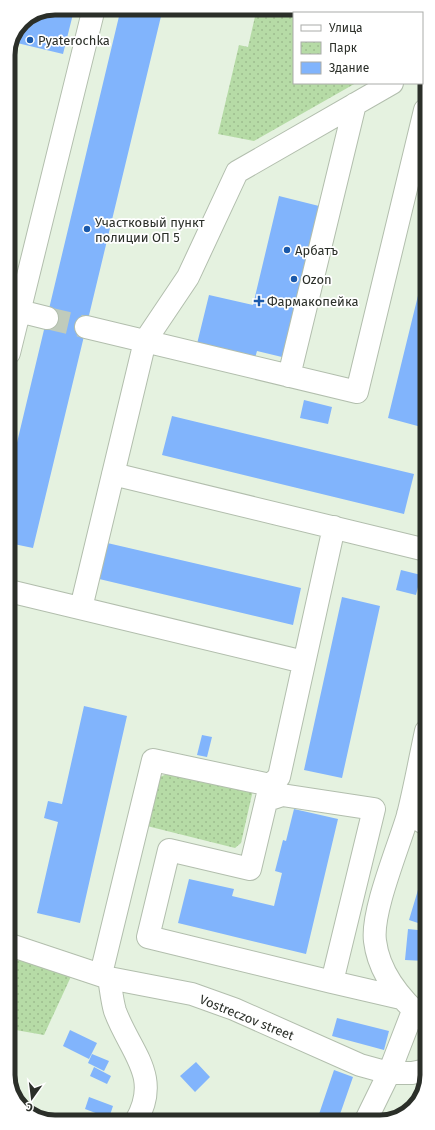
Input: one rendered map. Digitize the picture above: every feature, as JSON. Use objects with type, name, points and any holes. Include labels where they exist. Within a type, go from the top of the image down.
[{"type":"street","points":[[15,328],[92,15]]},
{"type":"street","points":[[81,608],[145,341],[188,277],[237,172],[390,84]]},
{"type":"street","points":[[289,376],[355,104]]},
{"type":"street","points":[[86,327],[357,392],[420,131]]},
{"type":"street","points":[[19,311],[47,318]]},
{"type":"street","points":[[114,474],[420,548]]},
{"type":"street","points":[[334,527],[279,777],[268,793],[250,869],[169,850],[148,937],[332,982],[414,1010]]},
{"type":"street","points":[[15,592],[304,662]]},
{"type":"street","points":[[139,1115],[144,1107],[147,1085],[143,1069],[115,1010],[105,976],[153,760],[268,793],[374,809],[332,982]]},
{"type":"street","points":[[414,1010],[384,969],[375,942],[375,926],[417,819],[420,790]]},
{"type":"street","name":"Vostreczov street","points":[[15,947],[105,976],[192,994],[234,1009],[360,1065],[389,1073],[420,1071]]},
{"type":"street","points":[[368,1115],[389,1073],[414,1010]]},
{"type":"green space","points":[[255,15],[293,15],[293,84],[354,84],[254,141],[218,134],[239,45],[248,47]]},
{"type":"green space","points":[[173,772],[253,790],[241,843],[235,848],[143,825],[159,777]]},
{"type":"green space","points":[[15,957],[74,970],[44,1035],[15,1030]]},
{"type":"building","points":[[73,15],[63,54],[17,43],[23,31],[35,20],[48,16]]},
{"type":"building","points":[[119,15],[161,15],[33,548],[15,544],[15,451]]},
{"type":"building","name":"Арбатъ","points":[[279,196],[319,206],[282,357],[257,351],[253,365],[195,352],[209,295],[253,305]]},
{"type":"building","points":[[420,287],[420,427],[388,418]]},
{"type":"building","points":[[304,400],[332,407],[328,424],[300,418]]},
{"type":"building","points":[[172,416],[414,474],[404,514],[162,455]]},
{"type":"building","points":[[103,542],[301,588],[293,625],[95,578]]},
{"type":"building","points":[[401,570],[420,575],[416,595],[396,590]]},
{"type":"building","points":[[342,597],[380,606],[342,778],[304,770]]},
{"type":"building","points":[[84,706],[127,716],[80,923],[37,913],[58,822],[44,818],[48,801],[62,804]]},
{"type":"building","points":[[202,735],[212,737],[207,757],[197,755]]},
{"type":"building","points":[[294,809],[338,819],[306,954],[178,923],[189,879],[234,889],[232,896],[274,906],[282,873],[275,871],[283,840],[286,841]]},
{"type":"building","points":[[420,883],[420,924],[409,920]]},
{"type":"building","points":[[408,929],[420,930],[420,961],[405,960]]},
{"type":"building","points":[[337,1018],[389,1031],[384,1050],[332,1036]]},
{"type":"building","points":[[70,1030],[97,1043],[89,1059],[63,1046]]},
{"type":"building","points":[[92,1054],[109,1061],[104,1071],[88,1063]]},
{"type":"building","points":[[196,1062],[210,1077],[195,1092],[180,1076]]},
{"type":"building","points":[[94,1067],[111,1076],[107,1084],[90,1076]]},
{"type":"building","points":[[334,1070],[353,1077],[340,1115],[319,1115]]},
{"type":"building","points":[[89,1097],[113,1106],[110,1115],[101,1115],[85,1109]]},
{"type":"tunnel","points":[[47,318],[86,327]]},
{"type":"place","name":"Pyaterochka","points":[[30,40]]},
{"type":"place","name":"Участковый пункт полиции ОП 5","points":[[87,229]]},
{"type":"place","name":"Арбатъ","points":[[287,250]]},
{"type":"place","name":"Ozon","points":[[294,279]]},
{"type":"place","name":"Фармакопейка","points":[[259,301]]}]
